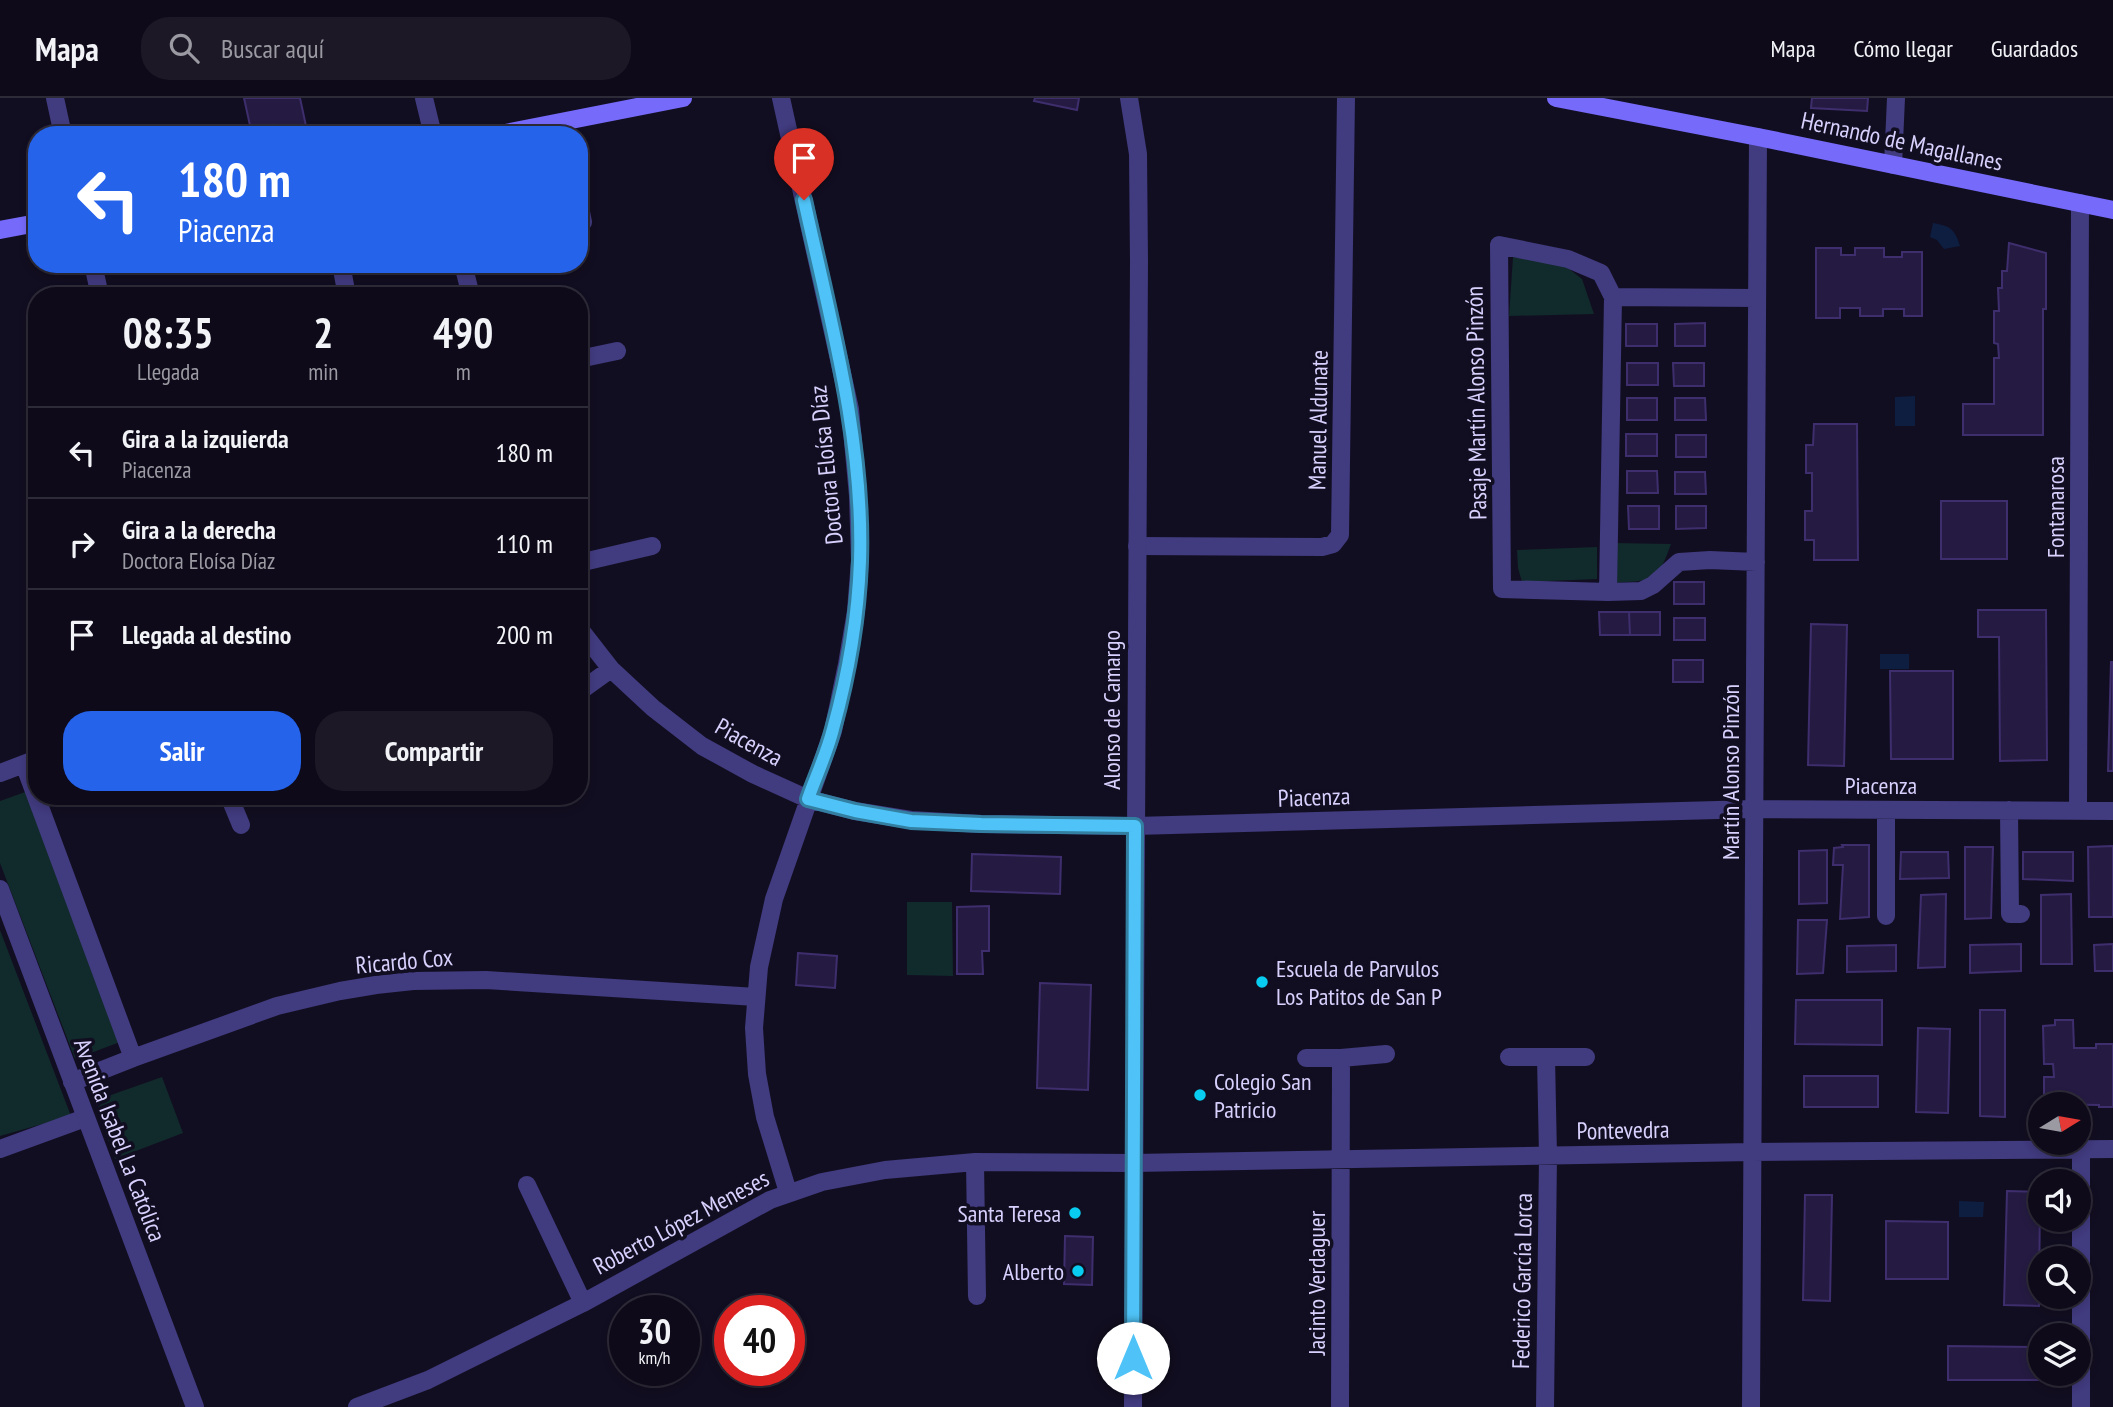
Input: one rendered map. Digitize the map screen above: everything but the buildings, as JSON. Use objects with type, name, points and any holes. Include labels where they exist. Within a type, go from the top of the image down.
[{"type":"main road","points":[[570,126],[641,102],[682,98]]},
{"type":"main road","name":"Hernando de Magallanes","points":[[1556,98],[1608,103],[1758,137],[2113,210]]},
{"type":"main road","points":[[0,230],[28,225]]},
{"type":"street","points":[[55,98],[61,126]]},
{"type":"street","points":[[424,98],[431,126]]},
{"type":"street","name":"Doctora Eloísa Díaz","points":[[781,98],[850,409],[859,496],[860,560],[856,611],[833,731],[774,899],[759,967],[754,1028],[757,1073],[765,1117],[789,1192]]},
{"type":"street","name":"Alonso de Camargo","points":[[1129,98],[1138,154],[1139,187],[1133,1407]]},
{"type":"street","name":"Manuel Aldunate","points":[[1137,546],[1322,547],[1333,544],[1340,535],[1346,98]]},
{"type":"street","points":[[1893,165],[1896,98]]},
{"type":"street","name":"Martín Alonso Pinzón","points":[[1751,1407],[1758,137]]},
{"type":"street","name":"Fontanarosa","points":[[2078,811],[2080,203]]},
{"type":"street","name":"Pasaje Martín Alonso Pinzón","points":[[1612,297],[1601,273],[1568,259],[1499,245],[1502,589],[1608,592],[1641,590],[1653,585],[1679,562],[1756,562]]},
{"type":"street","points":[[1608,592],[1612,297],[1757,298]]},
{"type":"street","points":[[588,357],[617,351]]},
{"type":"street","points":[[588,561],[652,546]]},
{"type":"street","name":"Piacenza","points":[[588,640],[611,669],[653,708],[702,746],[753,774],[808,799],[911,821],[1135,826],[1754,809],[2113,811]]},
{"type":"street","points":[[588,686],[611,669]]},
{"type":"street","points":[[0,773],[28,763]]},
{"type":"street","points":[[45,805],[133,1058]]},
{"type":"street","points":[[233,805],[241,825]]},
{"type":"street","points":[[1885,916],[1886,810]]},
{"type":"street","points":[[2009,810],[2010,914],[2021,914]]},
{"type":"street","name":"Avenida Isabel La Católica","points":[[0,889],[4,908],[195,1407]]},
{"type":"street","name":"Ricardo Cox","points":[[72,1082],[277,1006],[340,991],[413,981],[486,980],[756,997]]},
{"type":"street","points":[[1306,1058],[1387,1054]]},
{"type":"street","points":[[1510,1057],[1586,1057]]},
{"type":"street","name":"Federico García Lorca","points":[[1545,1407],[1548,1156],[1546,1057]]},
{"type":"street","name":"Jacinto Verdaguer","points":[[1340,1407],[1341,1058]]},
{"type":"street","points":[[0,1149],[85,1118]]},
{"type":"street","name":"Pontevedra","points":[[1134,1163],[2028,1149]]},
{"type":"street","name":"Pontevedra","points":[[2091,1149],[2113,1149]]},
{"type":"street","points":[[2081,1155],[2081,1407]]},
{"type":"street","points":[[975,1162],[977,1296]]},
{"type":"street","name":"Roberto López Meneses","points":[[357,1407],[428,1380],[583,1303],[789,1192],[885,1170],[975,1162],[1134,1163]]},
{"type":"street","points":[[527,1185],[583,1303]]},
{"type":"green space","points":[[1513,257],[1564,265],[1582,279],[1594,314],[1509,316]]},
{"type":"green space","points":[[1614,543],[1671,544],[1662,566],[1652,577],[1614,583]]},
{"type":"green space","points":[[1597,547],[1597,579],[1522,582],[1517,550]]},
{"type":"green space","points":[[28,791],[28,805],[33,805],[120,1042],[75,1059],[0,863],[0,801]]},
{"type":"green space","points":[[907,902],[952,902],[953,976],[907,975]]},
{"type":"green space","points":[[0,930],[71,1116],[0,1136]]},
{"type":"green space","points":[[162,1077],[183,1133],[115,1159],[97,1108],[111,1095]]},
{"type":"water","points":[[1933,223],[1951,229],[1960,246],[1944,249],[1937,240],[1930,237]]},
{"type":"water","points":[[1915,396],[1915,426],[1895,426],[1895,397]]},
{"type":"water","points":[[1880,654],[1909,654],[1909,669],[1880,669]]},
{"type":"water","points":[[1959,1201],[1984,1202],[1983,1217],[1959,1217]]},
{"type":"place","name":"Escuela de Parvulos Los Patitos de San P","points":[[1262,982]]},
{"type":"place","name":"Colegio San Patricio","points":[[1200,1095]]},
{"type":"place","name":"Santa Teresa","points":[[1075,1213]]},
{"type":"place","name":"Alberto","points":[[1078,1271]]},
{"type":"route","points":[[804,200],[850,409],[859,496],[860,560],[856,611],[833,731],[808,799],[911,821],[1135,826],[1133,1358]]}]
